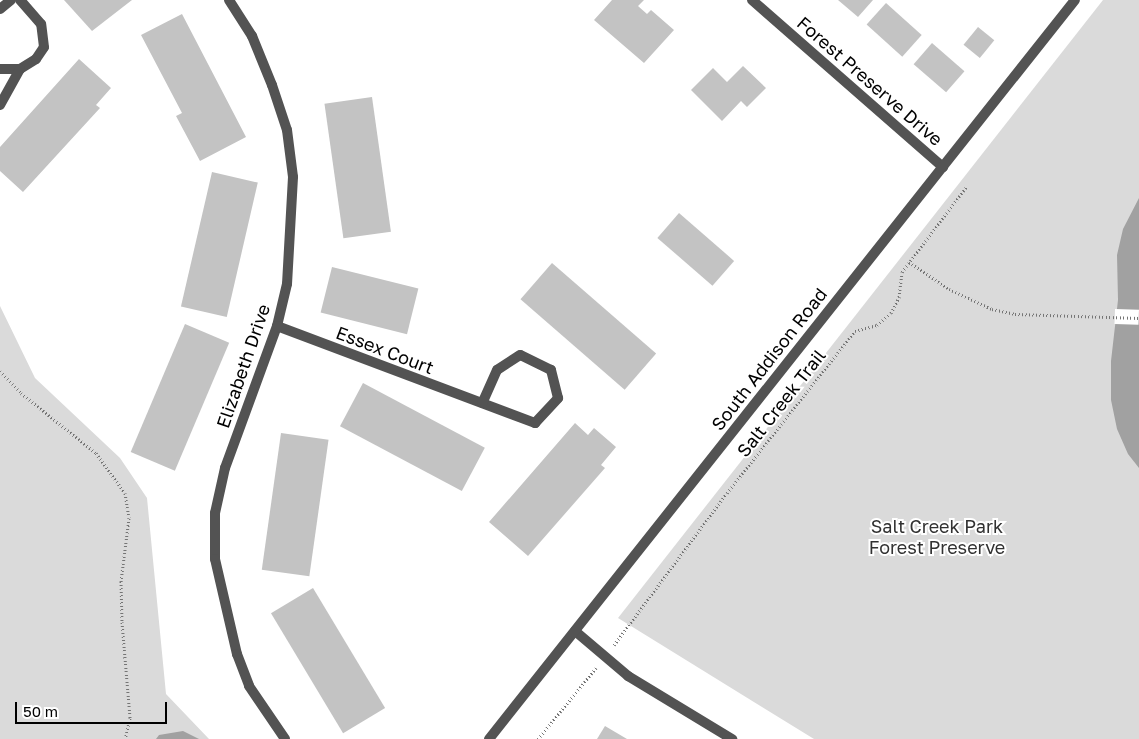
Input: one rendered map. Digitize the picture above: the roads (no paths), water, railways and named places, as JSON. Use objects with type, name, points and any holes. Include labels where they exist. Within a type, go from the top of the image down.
[{"type":"street","points":[[0,8],[11,0]]},
{"type":"street","points":[[0,105],[20,69],[36,59],[44,47],[41,24],[20,0]]},
{"type":"street","name":"Elizabeth Drive","points":[[229,0],[252,36],[287,130],[293,177],[291,248],[277,326],[225,468],[215,512],[215,559],[234,645],[249,686],[285,739]]},
{"type":"street","name":"Forest Preserve Drive","points":[[752,0],[943,167]]},
{"type":"street","name":"South Addison Road","points":[[489,739],[1075,0]]},
{"type":"street","points":[[0,69],[20,69]]},
{"type":"street","name":"Essex Court","points":[[277,326],[535,424],[558,398],[551,370],[520,355],[497,370],[482,403]]},
{"type":"street","points":[[575,631],[628,676],[732,739]]},
{"type":"park label","name":"Salt Creek Park Forest Preserve","points":[[937,537]]}]
